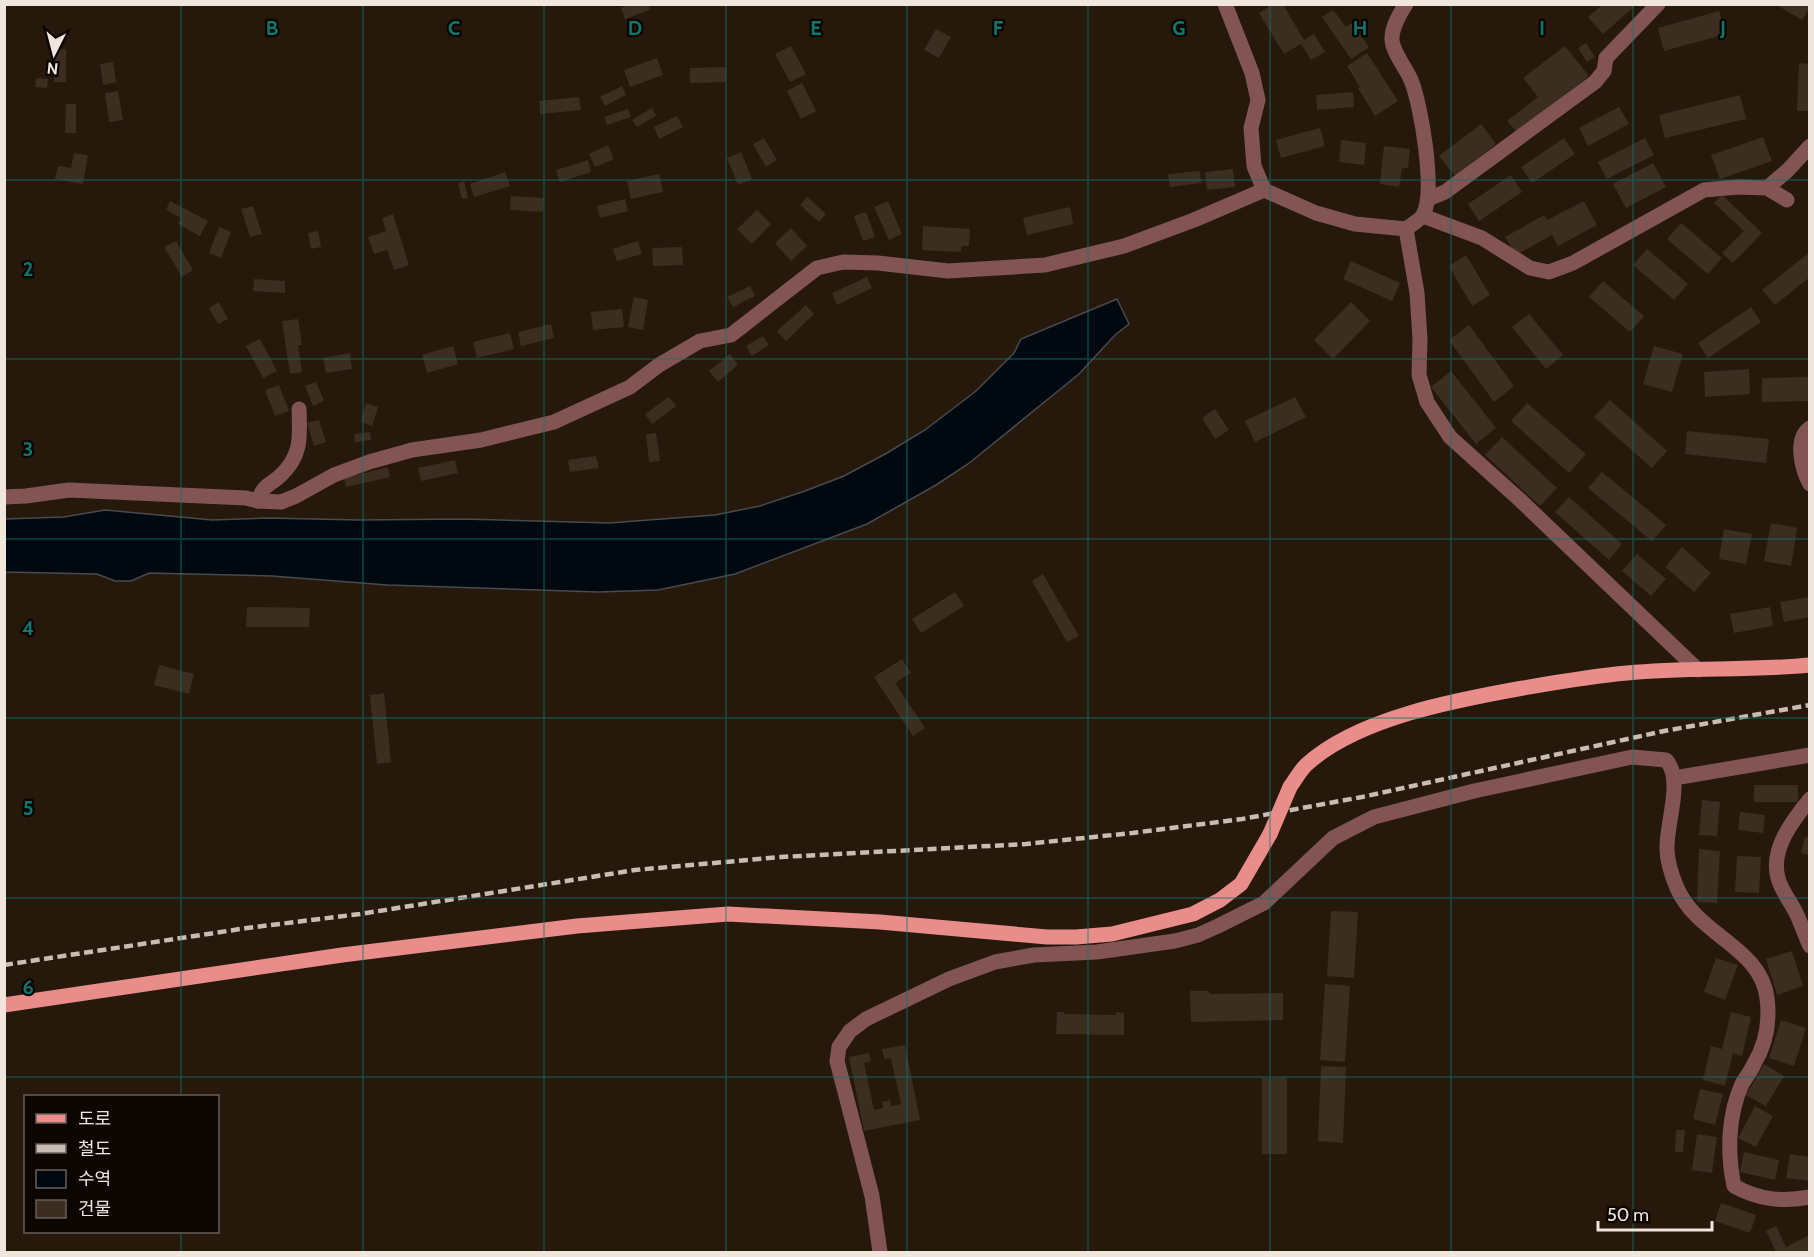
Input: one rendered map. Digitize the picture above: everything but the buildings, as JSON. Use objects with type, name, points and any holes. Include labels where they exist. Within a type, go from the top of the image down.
[{"type":"main road","points":[[4,1005],[342,955],[577,926],[728,914],[880,922],[1076,937],[1112,934],[1193,914],[1220,900],[1241,884],[1270,834],[1290,787],[1306,766],[1338,743],[1394,717],[1490,694],[1628,673],[1809,666]]},
{"type":"street","points":[[1225,4],[1252,73],[1258,100],[1251,128],[1254,166],[1264,190],[1316,213],[1355,224],[1406,229],[1423,216],[1428,199],[1429,179],[1419,113],[1411,81],[1395,50],[1392,38],[1406,4]]},
{"type":"street","points":[[1428,199],[1445,192],[1595,82],[1604,71],[1606,58],[1658,4]]},
{"type":"street","points":[[1767,188],[1788,170],[1809,146]]},
{"type":"street","points":[[1423,216],[1482,238],[1530,268],[1549,272],[1573,263],[1704,190],[1738,187],[1767,188],[1787,200]]},
{"type":"street","points":[[4,497],[69,490],[246,498],[281,502],[334,475],[369,462],[412,450],[481,440],[554,422],[630,387],[659,365],[700,341],[731,335],[817,268],[843,262],[878,263],[948,271],[1044,265],[1124,246],[1194,220],[1264,190]]},
{"type":"street","points":[[1406,229],[1417,293],[1420,339],[1419,375],[1427,402],[1450,437],[1520,500],[1698,670]]},
{"type":"street","points":[[258,501],[262,489],[288,468],[298,453],[299,409]]},
{"type":"street","points":[[1809,428],[1801,439],[1803,473],[1809,484]]},
{"type":"street","points":[[1674,778],[1809,755]]},
{"type":"street","points":[[880,1252],[872,1196],[837,1061],[839,1047],[850,1031],[866,1019],[949,979],[995,962],[1034,955],[1098,952],[1174,941],[1198,935],[1264,903],[1333,838],[1374,817],[1474,791],[1632,757],[1666,760],[1672,766],[1674,778],[1667,849],[1669,869],[1686,906],[1695,916],[1752,962],[1761,976],[1767,997],[1767,1031],[1763,1047],[1742,1084],[1730,1128],[1730,1167],[1734,1186],[1746,1193],[1765,1199],[1782,1201],[1809,1197]]},
{"type":"street","points":[[1809,799],[1787,831],[1777,864],[1778,878],[1809,946]]},
{"type":"street","points":[[1193,914],[1198,935]]},
{"type":"water","points":[[1117,299],[1129,324],[1115,335],[1079,374],[968,464],[867,524],[735,574],[658,590],[599,592],[387,585],[272,576],[149,573],[131,581],[115,581],[97,574],[5,572],[5,519],[64,517],[105,510],[212,520],[463,519],[609,523],[715,515],[760,506],[844,476],[887,453],[925,430],[976,391],[1014,353],[1021,339]]},
{"type":"railway","points":[[4,965],[247,928],[360,914],[635,870],[781,857],[1026,844],[1242,819],[1362,797],[1664,731],[1810,705]]}]
